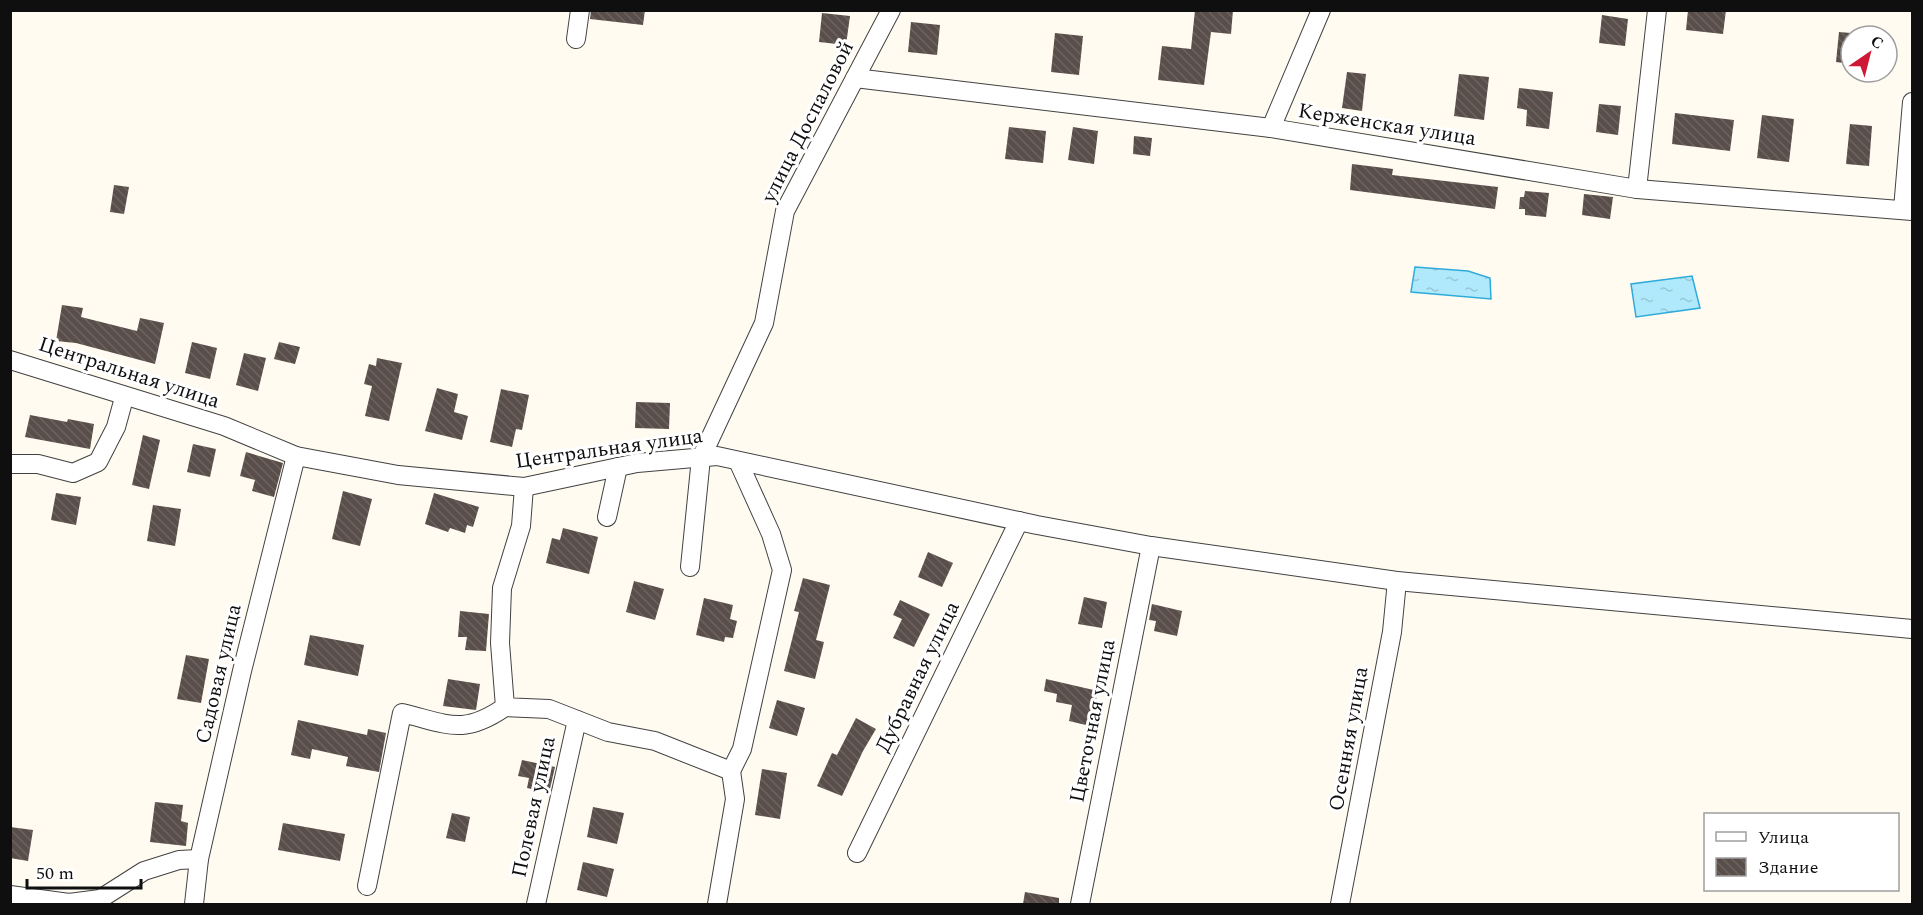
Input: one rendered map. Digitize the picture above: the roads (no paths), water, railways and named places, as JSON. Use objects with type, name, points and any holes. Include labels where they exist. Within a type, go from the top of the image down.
[{"type":"street","points":[[576,39],[580,10]]},
{"type":"street","name":"улица Доспаловой","points":[[690,567],[701,458],[764,323],[785,211],[891,10]]},
{"type":"street","points":[[1271,128],[1321,10]]},
{"type":"street","points":[[1638,189],[1657,10]]},
{"type":"street","name":"Керженская улица","points":[[855,78],[1271,128],[1638,189],[1908,210]]},
{"type":"street","points":[[1908,210],[1912,102]]},
{"type":"street","name":"Центральная улица","points":[[10,360],[30,364],[124,398],[224,426],[296,456],[398,475],[524,487],[618,467],[717,456],[1019,521],[1151,546],[1397,581],[1912,629]]},
{"type":"street","points":[[10,464],[38,464],[73,473],[98,462],[116,427],[124,398]]},
{"type":"street","name":"Садовая улица","points":[[194,904],[199,860],[242,671],[296,456]]},
{"type":"street","points":[[717,904],[735,799],[730,771],[742,749],[782,570],[771,534],[738,461]]},
{"type":"street","points":[[607,517],[618,467]]},
{"type":"street","points":[[505,707],[500,644],[502,588],[521,526],[524,487]]},
{"type":"street","name":"Дубравная улица","points":[[857,853],[1019,521]]},
{"type":"street","name":"Цветочная улица","points":[[1080,904],[1151,546]]},
{"type":"street","name":"Осенняя улица","points":[[1340,904],[1392,632],[1397,581]]},
{"type":"street","points":[[367,886],[402,713],[461,727],[484,722],[505,707],[549,709],[608,732],[655,741],[730,771]]},
{"type":"street","name":"Полевая улица","points":[[536,904],[577,720]]},
{"type":"street","points":[[10,895],[69,903],[100,899],[144,871],[179,860],[199,860]]},
{"type":"water","points":[[1415,267],[1468,271],[1490,278],[1491,299],[1411,292]]},
{"type":"water","points":[[1692,276],[1700,308],[1636,317],[1631,284]]}]
